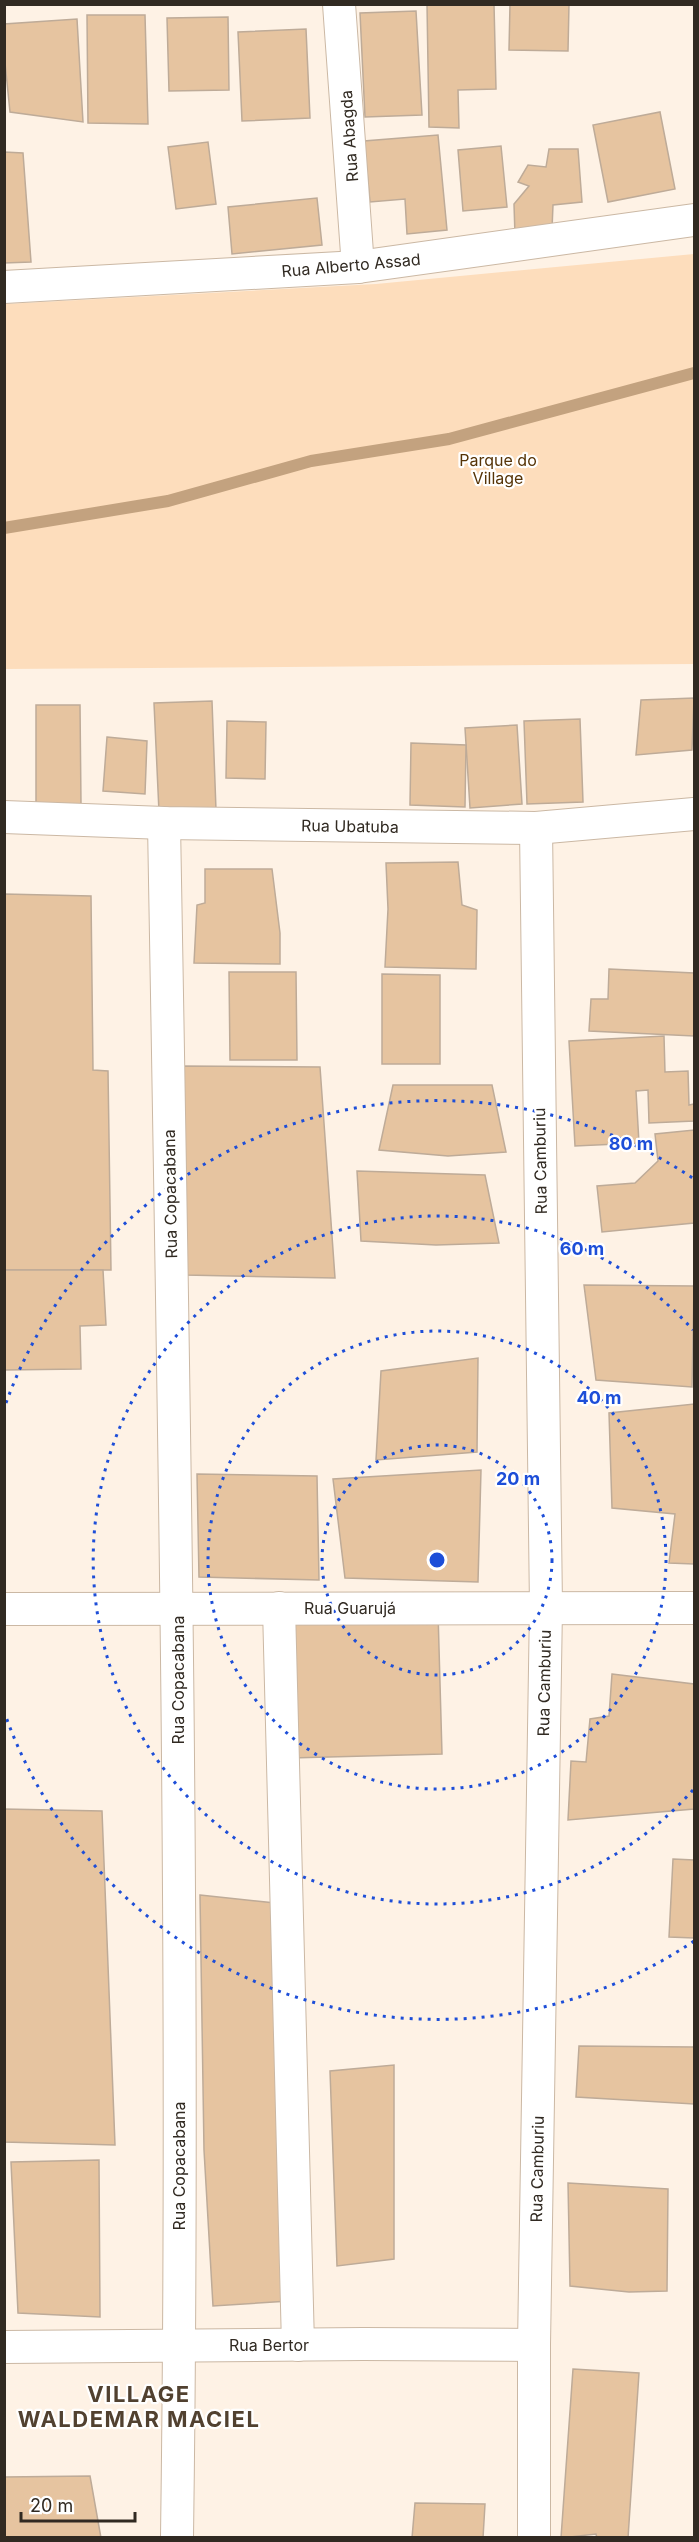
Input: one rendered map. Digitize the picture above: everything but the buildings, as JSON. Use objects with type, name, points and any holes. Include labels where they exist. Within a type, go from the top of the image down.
[{"type":"street","name":"Rua Abagda","points":[[339,4],[358,267]]},
{"type":"street","name":"Rua Alberto Assad","points":[[4,287],[358,267],[694,220]]},
{"type":"street","name":"Rua Ubatuba","points":[[4,817],[164,823],[536,828],[694,814]]},
{"type":"street","name":"Rua Copacabana","points":[[164,823],[177,1609],[180,2345],[177,2538]]},
{"type":"street","name":"Rua Camburiu","points":[[534,2538],[534,2345],[546,1607],[536,828]]},
{"type":"street","points":[[279,1608],[298,2345]]},
{"type":"street","name":"Rua Guarujá","points":[[4,1609],[694,1608]]},
{"type":"street","name":"Rua Bertor","points":[[4,2347],[534,2345]]},
{"type":"green space","name":"Parque do Village","points":[[694,254],[694,664],[5,669],[5,304],[376,284]]},
{"type":"waterway","points":[[4,528],[168,501],[311,461],[449,439],[694,373]]},
{"type":"district","name":"VILLAGE WALDEMAR MACIEL","points":[[139,2406]]}]
